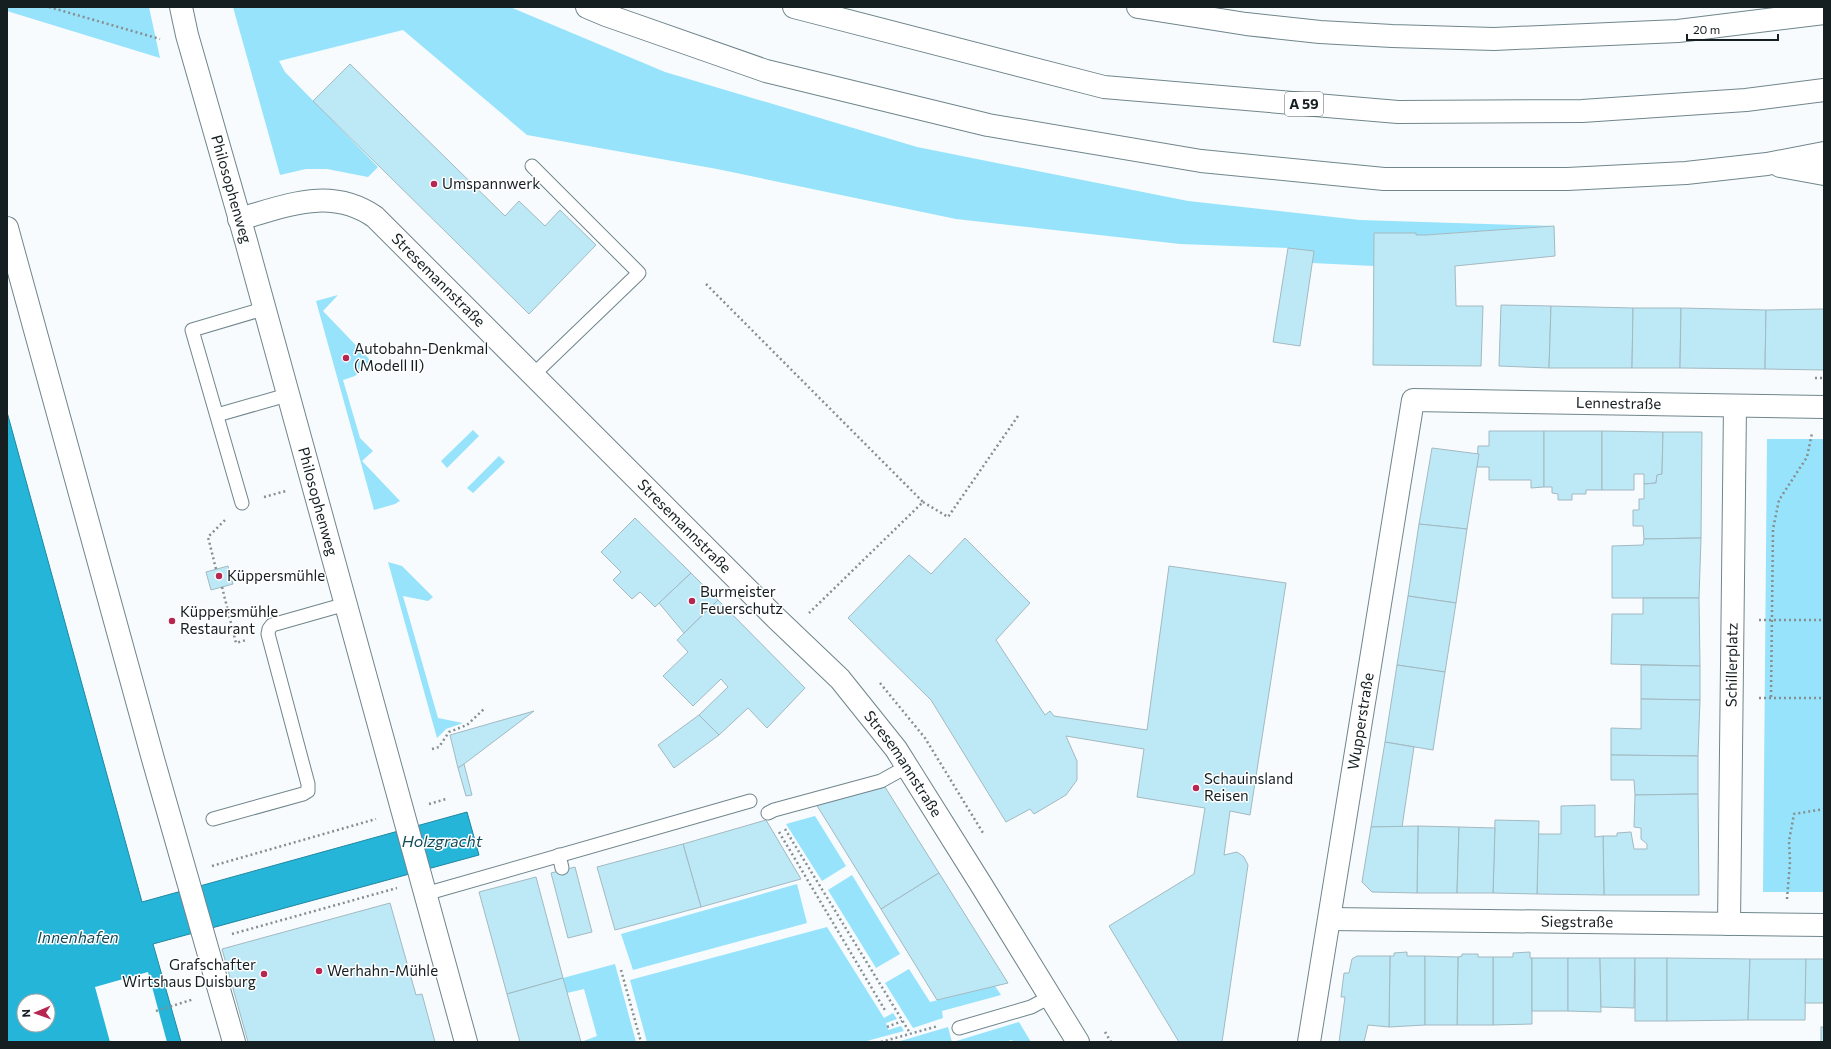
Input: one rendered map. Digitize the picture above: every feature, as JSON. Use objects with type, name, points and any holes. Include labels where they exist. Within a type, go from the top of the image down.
[{"type":"main road","name":"Philosophenweg","points":[[181,7],[187,35],[346,604],[466,1042]]},
{"type":"main road","points":[[587,7],[613,18],[766,71],[988,125],[1201,161],[1384,179],[1567,180],[1686,173],[1767,164],[1824,153]]},
{"type":"main road","name":"A 59","points":[[794,7],[1104,87],[1390,111],[1582,111],[1746,100],[1824,90]]},
{"type":"main road","points":[[1138,7],[1246,24],[1320,32],[1494,40],[1678,31],[1824,12]]},
{"type":"main road","points":[[1767,164],[1824,174]]},
{"type":"main road","name":"Stresemannstraße","points":[[239,219],[305,201],[320,200],[336,200],[362,208],[375,217],[776,618],[840,679],[908,766],[1078,1042]]},
{"type":"main road","points":[[7,228],[234,1042]]},
{"type":"main road","name":"Lennestraße","points":[[1413,400],[1824,407]]},
{"type":"main road","name":"Wupperstraße","points":[[1309,1042],[1330,920],[1413,400]]},
{"type":"main road","name":"Schillerplatz","points":[[1729,924],[1735,406]]},
{"type":"main road","name":"Siegstraße","points":[[1330,920],[1824,925]]},
{"type":"lane","points":[[532,166],[639,273],[532,375]]},
{"type":"lane","points":[[242,503],[192,330],[263,309]]},
{"type":"lane","points":[[217,415],[287,394]]},
{"type":"lane","points":[[213,819],[303,794],[308,791],[308,784],[268,634],[269,629],[272,625],[346,604]]},
{"type":"lane","points":[[768,813],[774,810],[881,781],[908,766]]},
{"type":"lane","points":[[423,887],[559,855],[750,801]]},
{"type":"lane","points":[[559,855],[562,868]]},
{"type":"lane","points":[[959,1028],[1031,1007],[1050,996]]},
{"type":"path","points":[[49,7],[163,40],[187,35]]},
{"type":"path","points":[[706,284],[923,502],[948,517],[1018,416]]},
{"type":"path","points":[[1771,698],[1773,529],[1779,500],[1807,457],[1813,429]]},
{"type":"path","points":[[216,569],[208,537],[242,503],[312,484]]},
{"type":"path","points":[[809,613],[923,502]]},
{"type":"path","points":[[222,587],[236,643],[268,634]]},
{"type":"path","points":[[1753,620],[1824,620]]},
{"type":"path","points":[[1752,698],[1824,698]]},
{"type":"path","points":[[432,749],[439,747],[449,732],[467,725],[485,708]]},
{"type":"path","points":[[1787,901],[1790,862],[1789,841],[1794,814],[1824,809]]},
{"type":"path","points":[[768,813],[886,1012]]},
{"type":"path","points":[[188,880],[381,817]]},
{"type":"path","points":[[789,836],[910,1033]]},
{"type":"path","points":[[204,936],[400,887]]},
{"type":"path","points":[[621,970],[641,1042]]},
{"type":"path","points":[[156,1011],[196,999]]},
{"type":"path","points":[[887,1027],[902,1021]]},
{"type":"shaded area","points":[[7,7],[149,7],[160,58],[7,11]]},
{"type":"shaded area","points":[[233,7],[510,7],[665,72],[917,147],[1188,201],[1360,220],[1554,226],[1425,235],[1416,235],[1416,233],[1375,233],[1374,266],[1312,263],[1313,251],[1288,248],[1180,244],[956,219],[717,169],[527,135],[403,30],[279,61],[285,72],[378,167],[368,177],[327,169],[306,169],[280,175]]},
{"type":"shaded area","points":[[338,295],[323,311],[371,361],[355,376],[343,380],[360,438],[373,451],[362,461],[400,501],[374,510],[316,301]]},
{"type":"shaded area","points":[[473,430],[479,436],[447,468],[441,461]]},
{"type":"shaded area","points":[[1767,439],[1824,439],[1824,892],[1763,892]]},
{"type":"shaded area","points":[[499,456],[505,462],[473,493],[467,488]]},
{"type":"shaded area","points":[[388,562],[402,566],[433,597],[428,601],[403,596],[438,718],[463,723],[446,729],[437,738]]},
{"type":"shaded area","points":[[815,816],[846,866],[822,881],[786,824]]},
{"type":"shaded area","points":[[852,875],[900,954],[876,968],[828,890]]},
{"type":"shaded area","points":[[797,884],[807,923],[633,970],[621,934]]},
{"type":"shaded area","points":[[827,927],[884,1018],[893,1013],[897,1019],[886,1023],[888,1030],[901,1026],[904,1031],[863,1042],[647,1042],[630,980]]},
{"type":"shaded area","points":[[615,964],[636,1042],[581,1042],[597,1036],[584,989],[567,993],[563,978]]},
{"type":"shaded area","points":[[909,969],[930,1002],[995,986],[1001,995],[942,1011],[943,1018],[913,1028],[885,983]]},
{"type":"shaded area","points":[[1019,1022],[1031,1042],[1013,1042],[1012,1040],[1004,1042],[953,1042]]},
{"type":"shaded area","points":[[948,1027],[952,1042],[897,1042]]},
{"type":"water","name":"Innenhafen","points":[[7,412],[142,902],[467,812],[479,855],[153,944],[181,1042],[7,1042]]},
{"type":"pier","points":[[148,972],[167,1042],[110,1042],[95,987]]},
{"type":"building","name":"Umspannwerk","points":[[350,64],[505,216],[519,201],[545,226],[560,210],[596,245],[529,314],[313,101]]},
{"type":"building","points":[[1554,226],[1555,256],[1455,266],[1456,306],[1483,306],[1481,366],[1373,365],[1374,233],[1416,233],[1416,235],[1425,235]]},
{"type":"building","points":[[1288,248],[1314,251],[1300,346],[1273,342]]},
{"type":"building","points":[[1501,305],[1551,306],[1549,368],[1499,366]]},
{"type":"building","points":[[1551,306],[1633,308],[1632,368],[1549,368]]},
{"type":"building","points":[[1633,308],[1681,308],[1680,368],[1632,368]]},
{"type":"building","points":[[1681,308],[1766,310],[1765,369],[1680,368]]},
{"type":"building","points":[[1824,309],[1824,370],[1765,369],[1766,310]]},
{"type":"building","points":[[1489,431],[1544,431],[1544,487],[1531,488],[1531,480],[1489,480],[1489,467],[1477,467],[1478,446],[1489,446]]},
{"type":"building","points":[[1544,431],[1602,431],[1602,490],[1586,490],[1586,494],[1572,494],[1572,500],[1558,500],[1558,494],[1552,493],[1552,487],[1544,487]]},
{"type":"building","points":[[1602,431],[1663,432],[1662,474],[1657,475],[1656,483],[1644,484],[1644,474],[1634,474],[1634,490],[1602,490]]},
{"type":"building","points":[[1663,432],[1702,432],[1701,538],[1644,539],[1643,526],[1633,526],[1633,510],[1639,510],[1639,499],[1644,499],[1644,484],[1656,483],[1657,475],[1662,474]]},
{"type":"building","points":[[1432,448],[1479,454],[1467,529],[1419,524]]},
{"type":"building","points":[[635,518],[691,573],[655,607],[640,592],[632,599],[613,580],[621,572],[601,552]]},
{"type":"building","points":[[1419,524],[1467,529],[1456,603],[1408,596]]},
{"type":"building","name":"Schauinsland Reisen","points":[[965,538],[1030,603],[996,640],[1045,715],[1050,711],[1054,716],[1147,730],[1169,566],[1286,583],[1250,815],[1230,811],[1224,855],[1237,852],[1244,857],[1248,865],[1222,1042],[1179,1042],[1109,926],[1194,874],[1205,808],[1137,797],[1144,749],[1066,736],[1077,761],[1077,780],[1066,795],[1034,814],[1030,809],[1006,822],[931,700],[848,618],[909,555],[931,574]]},
{"type":"building","points":[[1701,538],[1699,598],[1612,598],[1612,546],[1643,545],[1644,539]]},
{"type":"building","name":"Küppersmühle","points":[[228,566],[233,584],[211,590],[206,572]]},
{"type":"building","points":[[691,573],[718,600],[684,633],[659,603]]},
{"type":"building","points":[[1408,596],[1456,603],[1445,672],[1397,665]]},
{"type":"building","points":[[1643,598],[1699,598],[1700,666],[1611,664],[1612,614],[1643,614]]},
{"type":"building","points":[[718,600],[805,688],[767,728],[748,708],[719,735],[699,715],[728,687],[721,679],[693,706],[663,676],[688,652],[677,640]]},
{"type":"building","points":[[1397,665],[1445,672],[1433,750],[1385,742]]},
{"type":"building","points":[[1641,665],[1700,666],[1700,700],[1641,699]]},
{"type":"building","points":[[1641,699],[1700,700],[1698,756],[1611,755],[1611,728],[1641,729]]},
{"type":"building","points":[[534,711],[464,764],[458,768],[450,735]]},
{"type":"building","points":[[699,715],[719,735],[674,768],[658,745]]},
{"type":"building","points":[[1385,742],[1414,747],[1402,827],[1371,827]]},
{"type":"building","points":[[1611,755],[1698,756],[1698,794],[1635,795],[1634,780],[1611,780]]},
{"type":"building","points":[[464,764],[472,795],[466,796],[458,768]]},
{"type":"building","points":[[885,787],[939,873],[881,909],[816,804]]},
{"type":"building","points":[[1698,794],[1699,895],[1604,895],[1603,836],[1617,836],[1617,833],[1631,832],[1634,849],[1647,849],[1647,844],[1641,839],[1641,828],[1634,827],[1635,795]]},
{"type":"building","points":[[1595,805],[1595,837],[1603,836],[1604,895],[1537,894],[1538,834],[1561,834],[1561,806]]},
{"type":"building","points":[[766,820],[801,879],[701,907],[683,844]]},
{"type":"building","points":[[1495,820],[1539,821],[1537,894],[1493,893]]},
{"type":"building","points":[[1418,826],[1459,827],[1457,893],[1417,893]]},
{"type":"building","points":[[1418,826],[1417,893],[1372,892],[1362,882],[1371,827]]},
{"type":"building","points":[[1459,827],[1495,828],[1493,893],[1457,893]]},
{"type":"building","points":[[683,844],[701,907],[615,930],[597,867]]},
{"type":"building","points":[[575,867],[592,932],[568,938],[551,873]]},
{"type":"building","points":[[939,873],[1008,983],[937,1000],[881,909]]},
{"type":"building","points":[[536,877],[563,978],[507,994],[479,892]]},
{"type":"building","name":"Werhahn-Mühle","points":[[390,903],[416,995],[422,994],[435,1042],[248,1042],[222,949]]},
{"type":"building","points":[[1407,952],[1407,956],[1425,956],[1425,1025],[1389,1027],[1390,956],[1394,956],[1394,953]]},
{"type":"building","points":[[1530,952],[1530,958],[1532,958],[1532,1024],[1493,1025],[1493,957],[1513,957],[1513,953]]},
{"type":"building","points":[[1462,954],[1478,954],[1478,957],[1493,957],[1493,1025],[1457,1025],[1458,957],[1462,956]]},
{"type":"building","points":[[1357,956],[1390,956],[1389,1027],[1368,1025],[1364,1042],[1339,1042],[1345,997],[1341,997],[1344,973],[1349,973],[1352,959]]},
{"type":"building","points":[[1425,956],[1458,957],[1457,1025],[1425,1025]]},
{"type":"building","points":[[1532,958],[1568,958],[1568,1011],[1532,1011]]},
{"type":"building","points":[[1568,958],[1600,958],[1601,1012],[1568,1011]]},
{"type":"building","points":[[1600,958],[1635,958],[1634,1008],[1601,1007]]},
{"type":"building","points":[[1635,958],[1667,958],[1667,1021],[1635,1021]]},
{"type":"building","points":[[1667,958],[1750,959],[1748,1020],[1667,1021]]},
{"type":"building","points":[[1750,959],[1806,959],[1805,1020],[1748,1020]]},
{"type":"building","points":[[1806,959],[1824,959],[1824,1003],[1805,1003]]},
{"type":"building","points":[[563,978],[581,1042],[520,1042],[507,994]]},
{"type":"building","points":[[1821,1027],[1824,1027],[1824,1042],[1821,1042]]},
{"type":"place","name":"Umspannwerk","points":[[434,184]]},
{"type":"place","name":"Autobahn-Denkmal (Modell II)","points":[[346,358]]},
{"type":"place","name":"Küppersmühle","points":[[219,576]]},
{"type":"place","name":"Burmeister Feuerschutz","points":[[692,601]]},
{"type":"place","name":"Küppersmühle Restaurant","points":[[172,621]]},
{"type":"place","name":"Schauinsland Reisen","points":[[1196,788]]},
{"type":"place","name":"Werhahn-Mühle","points":[[319,971]]},
{"type":"place","name":"Grafschafter Wirtshaus Duisburg","points":[[264,974]]},
{"type":"water label","name":"Holzgracht","points":[[442,841]]}]
